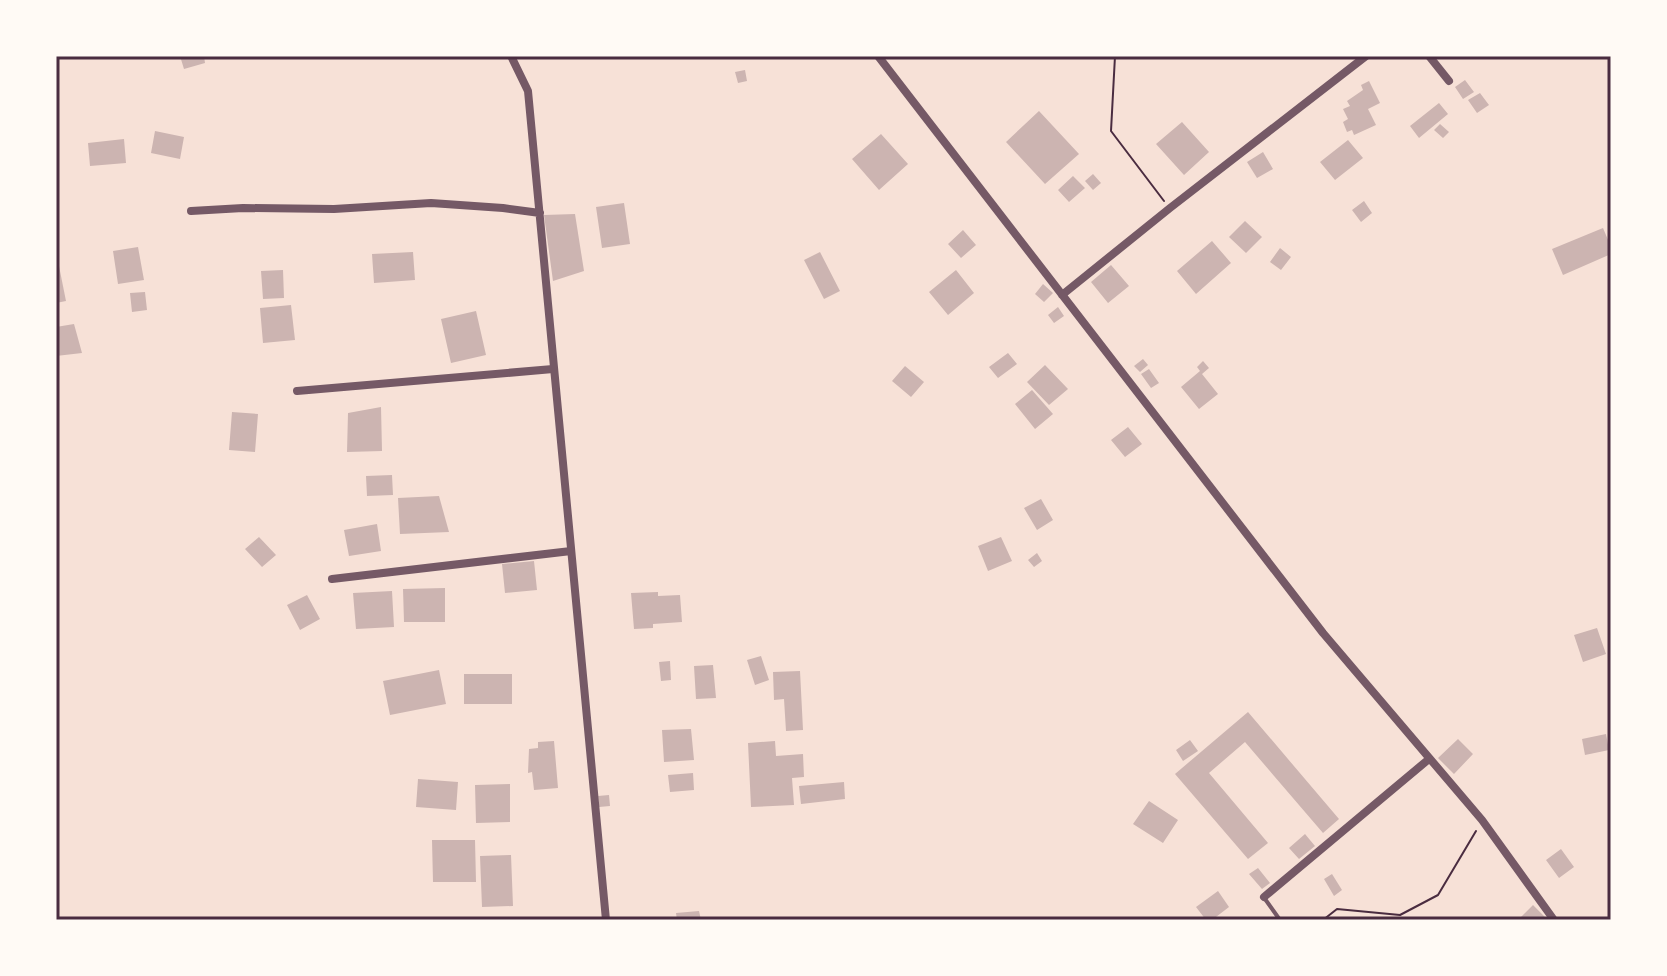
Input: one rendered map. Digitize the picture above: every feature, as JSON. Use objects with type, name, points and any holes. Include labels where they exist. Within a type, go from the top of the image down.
[{"type":"street","points":[[511,56],[528,91],[606,920]]},
{"type":"street","points":[[878,56],[1323,633],[1482,820],[1554,920]]},
{"type":"street","points":[[1062,295],[1366,56]]},
{"type":"street","points":[[1429,56],[1449,81]]},
{"type":"street","points":[[191,211],[334,209],[431,203],[540,213]]},
{"type":"street","points":[[297,391],[553,369]]},
{"type":"street","points":[[332,579],[571,551]]},
{"type":"street","points":[[1264,897],[1429,759]]},
{"type":"lane","points":[[1264,897],[1280,920]]},
{"type":"path","points":[[1115,56],[1111,131],[1170,208]]},
{"type":"path","points":[[1323,920],[1337,909],[1400,915],[1438,895],[1482,820]]},
{"type":"building","points":[[180,56],[204,56],[205,63],[184,69]]},
{"type":"building","points":[[745,70],[747,81],[738,83],[735,72]]},
{"type":"building","points":[[1465,80],[1474,92],[1463,99],[1455,87]]},
{"type":"building","points":[[1369,81],[1380,103],[1368,109],[1376,125],[1354,135],[1352,130],[1347,132],[1343,122],[1348,119],[1343,109],[1350,106],[1347,101],[1363,90],[1361,85]]},
{"type":"building","points":[[1480,93],[1489,105],[1477,113],[1468,100]]},
{"type":"building","points":[[1439,103],[1448,114],[1419,138],[1410,126]]},
{"type":"building","points":[[1039,111],[1079,154],[1045,184],[1006,142]]},
{"type":"building","points":[[1182,122],[1209,152],[1184,175],[1156,144]]},
{"type":"building","points":[[1440,124],[1449,132],[1443,138],[1434,130]]},
{"type":"building","points":[[155,131],[184,137],[180,159],[151,153]]},
{"type":"building","points":[[881,134],[908,164],[879,190],[852,159]]},
{"type":"building","points":[[124,139],[126,163],[90,166],[88,143]]},
{"type":"building","points":[[1348,140],[1363,158],[1335,180],[1320,162]]},
{"type":"building","points":[[1263,152],[1273,169],[1257,178],[1247,162]]},
{"type":"building","points":[[1093,174],[1101,183],[1093,190],[1085,181]]},
{"type":"building","points":[[1073,176],[1085,188],[1069,202],[1058,190]]},
{"type":"building","points":[[1364,201],[1372,213],[1361,222],[1352,210]]},
{"type":"building","points":[[624,203],[630,244],[602,248],[596,207]]},
{"type":"building","points":[[575,214],[584,271],[553,281],[544,215]]},
{"type":"building","points":[[1245,221],[1262,237],[1246,253],[1229,237]]},
{"type":"building","points":[[1603,228],[1611,254],[1563,275],[1552,249]]},
{"type":"building","points":[[963,230],[976,245],[961,258],[948,244]]},
{"type":"building","points":[[1212,241],[1231,263],[1196,294],[1177,271]]},
{"type":"building","points":[[138,247],[144,280],[118,284],[113,251]]},
{"type":"building","points":[[1280,248],[1291,257],[1281,270],[1270,262]]},
{"type":"building","points":[[56,251],[66,301],[56,303]]},
{"type":"building","points":[[413,252],[415,280],[374,283],[372,254]]},
{"type":"building","points":[[820,252],[840,291],[824,299],[804,260]]},
{"type":"building","points":[[1111,265],[1129,286],[1108,303],[1091,282]]},
{"type":"building","points":[[283,270],[284,298],[263,299],[261,271]]},
{"type":"building","points":[[956,270],[974,293],[948,315],[929,292]]},
{"type":"building","points":[[1043,284],[1053,293],[1044,302],[1035,294]]},
{"type":"building","points":[[145,292],[147,310],[132,312],[130,293]]},
{"type":"building","points":[[291,305],[295,340],[263,343],[260,308]]},
{"type":"building","points":[[1058,307],[1064,316],[1054,323],[1048,315]]},
{"type":"building","points":[[476,311],[486,355],[451,363],[441,319]]},
{"type":"building","points":[[74,324],[82,353],[56,356],[56,327]]},
{"type":"building","points":[[1008,353],[1017,364],[998,378],[989,367]]},
{"type":"building","points":[[1143,359],[1148,365],[1140,372],[1134,366]]},
{"type":"building","points":[[1203,361],[1209,368],[1202,374],[1218,394],[1199,409],[1181,387],[1200,371],[1197,367]]},
{"type":"building","points":[[1045,365],[1068,389],[1049,405],[1027,382]]},
{"type":"building","points":[[905,366],[924,382],[911,397],[892,381]]},
{"type":"building","points":[[1149,369],[1159,383],[1151,388],[1141,374]]},
{"type":"building","points":[[1032,390],[1053,414],[1035,429],[1015,404]]},
{"type":"building","points":[[381,407],[382,451],[347,452],[348,413]]},
{"type":"building","points":[[232,412],[258,414],[255,452],[229,450]]},
{"type":"building","points":[[1128,427],[1142,444],[1125,457],[1111,440]]},
{"type":"building","points":[[392,475],[393,495],[367,496],[366,476]]},
{"type":"building","points":[[439,496],[449,532],[400,534],[398,498]]},
{"type":"building","points":[[1041,499],[1053,520],[1037,530],[1024,508]]},
{"type":"building","points":[[377,524],[381,551],[349,556],[344,530]]},
{"type":"building","points":[[259,537],[276,555],[262,567],[245,549]]},
{"type":"building","points":[[1001,537],[1012,561],[988,571],[978,546]]},
{"type":"building","points":[[1037,553],[1042,561],[1034,567],[1028,560]]},
{"type":"building","points":[[534,561],[537,590],[505,593],[502,564]]},
{"type":"building","points":[[445,588],[445,622],[404,622],[403,589]]},
{"type":"building","points":[[392,591],[394,627],[356,629],[353,593]]},
{"type":"building","points":[[658,592],[658,596],[680,595],[682,622],[634,629],[631,593]]},
{"type":"building","points":[[307,595],[320,619],[300,630],[287,605]]},
{"type":"building","points":[[1597,628],[1606,654],[1583,662],[1574,635]]},
{"type":"building","points":[[761,656],[769,680],[755,685],[747,660]]},
{"type":"building","points":[[670,661],[671,680],[661,681],[659,662]]},
{"type":"building","points":[[713,665],[716,698],[696,699],[694,666]]},
{"type":"building","points":[[439,670],[446,704],[390,715],[383,681]]},
{"type":"building","points":[[800,671],[803,730],[786,731],[784,699],[774,700],[773,672]]},
{"type":"building","points":[[464,674],[512,674],[512,704],[464,704]]},
{"type":"building","points":[[1248,712],[1339,819],[1323,833],[1245,742],[1209,773],[1268,843],[1248,859],[1175,774]]},
{"type":"building","points":[[691,729],[694,760],[664,762],[662,730]]},
{"type":"building","points":[[1606,734],[1609,750],[1585,755],[1582,739]]},
{"type":"building","points":[[1458,739],[1473,754],[1454,774],[1438,758]]},
{"type":"building","points":[[1190,740],[1198,751],[1183,761],[1176,750]]},
{"type":"building","points":[[554,741],[558,788],[534,790],[532,772],[528,773],[529,749],[538,748],[538,742]]},
{"type":"building","points":[[775,741],[776,756],[803,754],[804,777],[792,778],[794,805],[751,807],[748,743]]},
{"type":"building","points":[[693,773],[694,790],[670,792],[668,775]]},
{"type":"building","points":[[418,779],[458,782],[456,810],[416,807]]},
{"type":"building","points":[[844,782],[845,799],[801,804],[799,786]]},
{"type":"building","points":[[510,784],[510,822],[476,823],[475,785]]},
{"type":"building","points":[[609,795],[610,806],[599,807],[598,796]]},
{"type":"building","points":[[1149,801],[1178,820],[1163,843],[1133,824]]},
{"type":"building","points":[[1305,834],[1315,846],[1299,859],[1289,848]]},
{"type":"building","points":[[432,840],[475,840],[476,882],[433,882]]},
{"type":"building","points":[[1561,849],[1574,867],[1559,878],[1546,860]]},
{"type":"building","points":[[511,855],[513,906],[482,907],[480,856]]},
{"type":"building","points":[[1258,868],[1270,883],[1262,889],[1249,874]]},
{"type":"building","points":[[1332,874],[1342,890],[1334,896],[1324,879]]},
{"type":"building","points":[[1218,891],[1229,907],[1212,920],[1206,920],[1196,907]]},
{"type":"building","points":[[1533,905],[1546,918],[1544,920],[1518,920]]},
{"type":"building","points":[[699,911],[701,920],[677,920],[676,913]]}]
